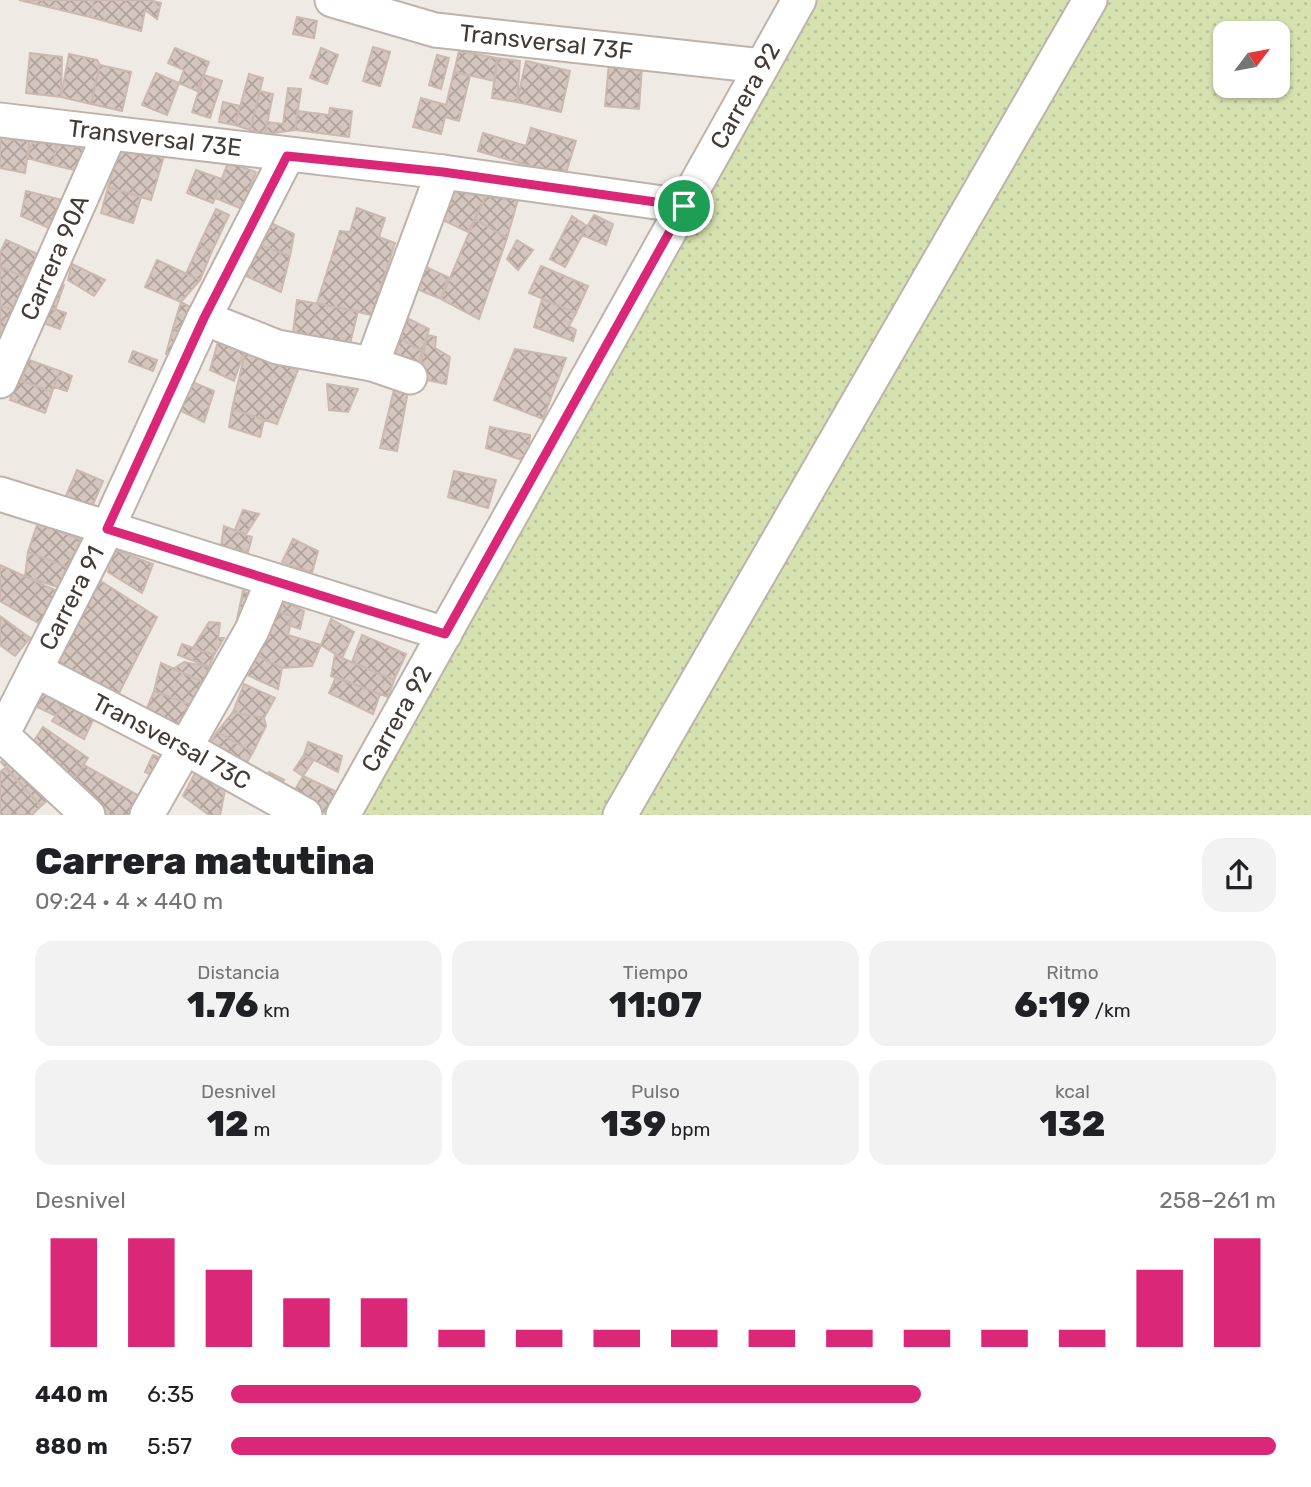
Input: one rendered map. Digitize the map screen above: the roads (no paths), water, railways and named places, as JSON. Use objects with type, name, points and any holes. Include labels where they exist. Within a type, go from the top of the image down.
[{"type":"street","name":"Transversal 73F","points":[[332,0],[435,30],[762,66]]},
{"type":"street","name":"Carrera 92","points":[[343,815],[799,0]]},
{"type":"street","points":[[620,815],[1090,0]]},
{"type":"street","name":"Transversal 73E","points":[[0,120],[287,156],[443,172],[684,206]]},
{"type":"street","name":"Carrera 90A","points":[[0,381],[110,133]]},
{"type":"street","name":"Carrera 91","points":[[2,735],[107,529],[204,318],[287,156]]},
{"type":"street","points":[[372,364],[443,172]]},
{"type":"street","points":[[204,318],[277,347],[372,364],[410,377]]},
{"type":"street","points":[[0,494],[445,634]]},
{"type":"street","points":[[148,815],[252,630],[273,580]]},
{"type":"street","name":"Transversal 73C","points":[[35,670],[184,747],[305,815]]},
{"type":"street","points":[[2,735],[88,815]]}]
